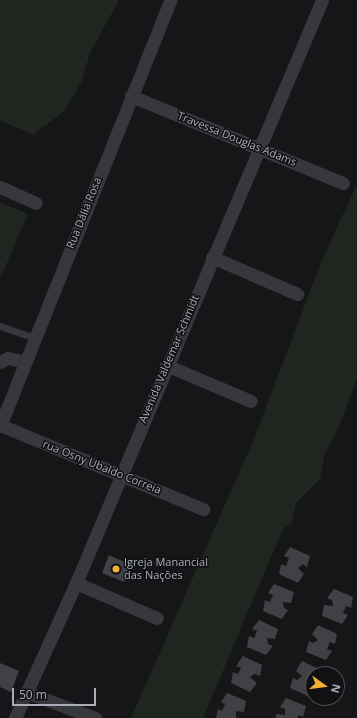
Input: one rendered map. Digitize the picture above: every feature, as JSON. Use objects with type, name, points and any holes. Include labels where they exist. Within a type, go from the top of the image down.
[{"type":"street","name":"Rua Dália Rosa","points":[[0,426],[170,0]]},
{"type":"street","name":"Avenida Valdemar Schmidt","points":[[14,718],[76,583],[166,365],[322,0]]},
{"type":"street","name":"Travessa Douglas Adams","points":[[131,96],[343,183]]},
{"type":"street","points":[[0,187],[36,202]]},
{"type":"street","points":[[212,257],[297,294]]},
{"type":"street","points":[[0,362],[8,358],[25,362]]},
{"type":"street","points":[[166,365],[251,400]]},
{"type":"street","name":"rua Osny Ubaldo Correia","points":[[0,426],[203,508]]},
{"type":"street","points":[[76,583],[157,618]]},
{"type":"street","points":[[26,692],[95,718]]},
{"type":"lane","points":[[0,326],[34,338]]},
{"type":"shaded area","points":[[0,0],[119,0],[90,53],[81,83],[63,112],[33,135],[0,120]]},
{"type":"shaded area","points":[[357,184],[357,379],[338,429],[325,453],[320,479],[296,503],[292,522],[283,529],[203,718],[131,718],[253,441],[322,260]]},
{"type":"shaded area","points":[[0,202],[28,214],[0,279]]},
{"type":"building","points":[[290,547],[310,556],[307,567],[303,564],[298,568],[304,574],[298,583],[279,574],[281,564],[286,566],[289,558],[284,556]]},
{"type":"building","name":"Igreja Manancial das Nações","points":[[109,555],[131,565],[124,582],[102,573]]},
{"type":"building","points":[[274,584],[294,592],[291,603],[283,602],[284,608],[288,610],[282,619],[263,611],[265,600],[270,602],[273,595],[268,593]]},
{"type":"building","points":[[334,589],[353,597],[351,608],[346,606],[343,613],[348,615],[342,624],[322,616],[324,605],[333,606],[332,600],[327,598]]},
{"type":"building","points":[[259,620],[278,629],[275,639],[267,638],[268,644],[273,646],[266,655],[247,647],[249,636],[254,638],[257,631],[252,629]]},
{"type":"building","points":[[318,625],[337,634],[335,644],[330,642],[327,649],[332,651],[326,660],[306,652],[309,641],[313,643],[318,640],[312,634]]},
{"type":"building","points":[[243,656],[262,665],[260,676],[255,674],[250,677],[257,683],[250,692],[231,683],[233,672],[238,674],[241,668],[236,666]]},
{"type":"building","points":[[302,661],[313,666],[305,666],[305,695],[290,688],[293,678],[297,680],[302,676],[296,671]]},
{"type":"building","points":[[0,663],[19,671],[11,692],[0,687]]},
{"type":"building","points":[[227,693],[246,701],[244,712],[236,711],[236,718],[216,718],[218,709],[222,711],[225,704],[221,702]]},
{"type":"building","points":[[286,698],[306,706],[303,717],[299,715],[297,718],[275,718],[277,714],[285,715],[285,709],[280,707]]},
{"type":"place","name":"Igreja Manancial das Nações","points":[[116,569]]}]
